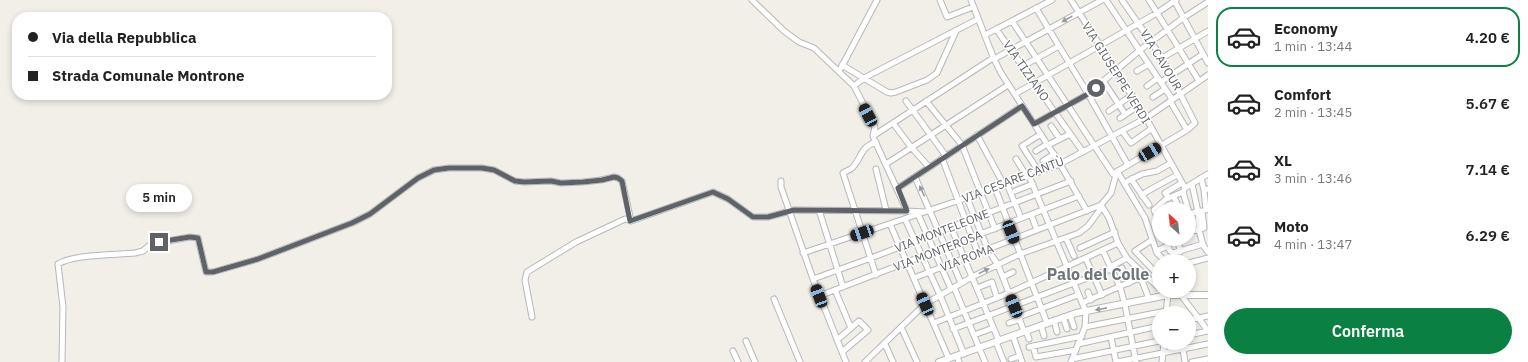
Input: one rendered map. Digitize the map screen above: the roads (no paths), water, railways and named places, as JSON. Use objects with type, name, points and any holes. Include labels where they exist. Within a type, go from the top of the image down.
[{"type":"street","points":[[752,0],[784,31],[799,42],[814,48],[854,86],[875,127],[873,136],[898,188],[907,211]]},
{"type":"street","points":[[839,71],[877,0]]},
{"type":"street","points":[[940,0],[947,17],[973,7]]},
{"type":"street","points":[[971,0],[993,58],[1008,85],[1071,181],[1087,211]]},
{"type":"street","points":[[985,35],[1052,0]]},
{"type":"street","name":"VIA GIUSEPPE VERDI","points":[[1071,0],[1146,118],[1178,175],[1186,202]]},
{"type":"street","points":[[873,136],[993,58],[1011,50],[1102,0]]},
{"type":"street","points":[[1106,0],[1165,89],[1187,130],[1115,172]]},
{"type":"street","name":"VIA CAVOUR","points":[[1122,0],[1152,42],[1171,75],[1195,123],[1187,130]]},
{"type":"street","points":[[1149,0],[1199,81]]},
{"type":"street","points":[[1014,94],[1157,13],[1175,0],[1194,39],[1208,63]]},
{"type":"street","points":[[1034,124],[1088,94],[1140,50],[1183,18],[1208,2]]},
{"type":"street","points":[[1036,8],[1088,94],[1128,165]]},
{"type":"street","points":[[854,86],[864,78],[978,19]]},
{"type":"street","points":[[1012,21],[1095,146],[1124,183],[1145,218],[1152,240],[1135,252],[1152,269]]},
{"type":"street","name":"VIA TIZIANO","points":[[996,29],[1083,152]]},
{"type":"street","points":[[842,66],[891,93],[934,76],[937,73],[956,31]]},
{"type":"street","points":[[1162,58],[1208,31]]},
{"type":"street","points":[[1023,66],[1059,46]]},
{"type":"street","points":[[1147,86],[1171,75],[1203,54]]},
{"type":"street","points":[[1137,71],[1149,64]]},
{"type":"street","name":"VIA CESARE CANTÙ","points":[[803,253],[957,202],[1060,164],[1146,118],[1208,75]]},
{"type":"street","points":[[1104,82],[1125,114]]},
{"type":"street","points":[[886,164],[1008,85]]},
{"type":"street","points":[[1153,97],[1165,89]]},
{"type":"street","points":[[1110,111],[1132,95]]},
{"type":"street","points":[[906,101],[944,157],[957,202],[978,254]]},
{"type":"street","points":[[926,101],[962,145],[995,229]]},
{"type":"street","points":[[898,188],[1022,106]]},
{"type":"street","points":[[1120,118],[1138,106]]},
{"type":"street","points":[[893,123],[928,168]]},
{"type":"street","points":[[1051,126],[1060,139]]},
{"type":"street","points":[[1122,131],[1131,143],[1152,129]]},
{"type":"street","points":[[1039,172],[1022,146],[1041,134]]},
{"type":"street","points":[[1036,151],[1070,134]]},
{"type":"street","points":[[978,135],[1006,184],[1021,218]]},
{"type":"street","points":[[876,142],[865,147],[852,168],[843,173],[876,275]]},
{"type":"street","points":[[1043,161],[1054,154]]},
{"type":"street","points":[[1016,159],[1033,184],[1055,241],[1086,312],[1085,327],[1071,361]]},
{"type":"street","points":[[1124,183],[1142,174],[1157,171],[1171,163]]},
{"type":"street","points":[[62,362],[63,307],[58,264],[63,261],[135,253],[143,251],[150,244],[190,237],[198,238],[206,272],[213,272],[258,259],[352,223],[370,214],[418,178],[434,170],[449,168],[482,168],[494,170],[515,181],[524,182],[551,181],[561,183],[602,180],[614,177],[618,178],[622,181],[630,221]]},
{"type":"street","points":[[876,169],[886,210]]},
{"type":"street","points":[[865,362],[925,304],[972,277],[1020,254],[1073,236],[1084,229],[1111,193],[1115,172]]},
{"type":"street","points":[[1176,202],[1165,193],[1183,188],[1208,174]]},
{"type":"street","points":[[1142,196],[1146,192],[1178,175]]},
{"type":"street","points":[[915,177],[962,283]]},
{"type":"street","points":[[1201,178],[1206,190],[1199,230],[1203,243],[1208,252]]},
{"type":"street","points":[[1132,179],[1149,205]]},
{"type":"street","points":[[781,181],[781,187],[803,253],[846,362]]},
{"type":"street","name":"VIA MONTELEONE","points":[[813,279],[1071,181]]},
{"type":"street","points":[[1015,191],[1033,184]]},
{"type":"street","points":[[1192,184],[1203,211]]},
{"type":"street","points":[[995,188],[1042,309],[1044,336]]},
{"type":"street","points":[[1164,202],[1183,188]]},
{"type":"street","points":[[532,317],[525,280],[527,272],[576,242],[625,219],[630,221],[713,192],[728,199],[753,217],[768,217],[789,211],[819,210],[886,210],[924,212]]},
{"type":"street","name":"VIA MONTEROSA","points":[[819,296],[1079,196]]},
{"type":"street","points":[[967,198],[988,250]]},
{"type":"street","points":[[1102,206],[1109,218],[1118,243],[1127,258],[1152,281]]},
{"type":"street","name":"VIA ROMA","points":[[914,278],[965,258],[1004,246],[1037,230],[1102,206]]},
{"type":"street","points":[[819,210],[843,287]]},
{"type":"street","points":[[918,214],[941,267],[969,323],[985,362]]},
{"type":"street","points":[[1032,217],[1037,230]]},
{"type":"street","points":[[905,219],[940,296],[953,329],[960,357]]},
{"type":"street","points":[[890,224],[949,359]]},
{"type":"street","points":[[952,227],[998,341],[1003,362]]},
{"type":"street","points":[[1080,248],[1115,232]]},
{"type":"street","points":[[1066,238],[1074,256]]},
{"type":"street","points":[[934,323],[984,304],[1086,259],[1118,243]]},
{"type":"street","points":[[1156,251],[1168,246],[1170,251],[1174,253],[1180,252],[1203,243]]},
{"type":"street","points":[[1154,246],[1158,254]]},
{"type":"street","points":[[1179,246],[1180,252]]},
{"type":"street","points":[[1103,251],[1120,287],[1136,360]]},
{"type":"street","points":[[992,256],[998,265],[1019,318],[1030,339]]},
{"type":"street","points":[[953,329],[1093,276],[1111,268],[1127,258]]},
{"type":"street","points":[[1196,261],[1208,258]]},
{"type":"street","points":[[1086,259],[1102,295]]},
{"type":"street","points":[[1122,268],[1129,283]]},
{"type":"street","points":[[1003,277],[1012,272]]},
{"type":"street","points":[[1082,303],[1139,278],[1143,283],[1149,299]]},
{"type":"street","points":[[977,288],[992,282],[997,298]]},
{"type":"street","points":[[835,290],[850,328]]},
{"type":"street","points":[[1088,292],[1091,300]]},
{"type":"street","points":[[1009,323],[1078,295]]},
{"type":"street","points":[[1196,295],[1208,295]]},
{"type":"street","points":[[939,362],[960,357],[979,348],[1063,317],[1125,305],[1152,298]]},
{"type":"street","points":[[1183,298],[1208,331],[1196,334]]},
{"type":"street","points":[[774,299],[800,362]]},
{"type":"street","points":[[1085,327],[1152,314]]},
{"type":"street","points":[[1070,315],[1074,327]]},
{"type":"street","points":[[1196,319],[1208,316]]},
{"type":"street","points":[[1063,317],[1067,329]]},
{"type":"street","points":[[1054,320],[1057,332]]},
{"type":"street","points":[[837,340],[859,321],[868,330],[842,352]]},
{"type":"street","points":[[1078,344],[1152,327]]},
{"type":"street","points":[[901,328],[917,362]]},
{"type":"street","points":[[974,335],[993,328]]},
{"type":"street","points":[[1013,336],[1022,362]]},
{"type":"street","points":[[1076,350],[1036,357],[1031,346],[1082,336]]},
{"type":"street","points":[[1111,337],[1117,362],[1136,360],[1171,350]]},
{"type":"street","points":[[746,341],[755,362]]},
{"type":"street","points":[[1071,361],[1152,342]]},
{"type":"street","points":[[884,344],[893,362]]},
{"type":"street","points":[[1196,345],[1208,344]]},
{"type":"street","points":[[1162,362],[1163,350]]},
{"type":"street","points":[[1183,350],[1185,362]]},
{"type":"street","points":[[734,351],[738,362]]},
{"type":"street","points":[[1011,359],[1020,356]]},
{"type":"street","points":[[1192,362],[1208,359]]},
{"type":"district","name":"Palo del Colle","points":[[1098,274]]}]
